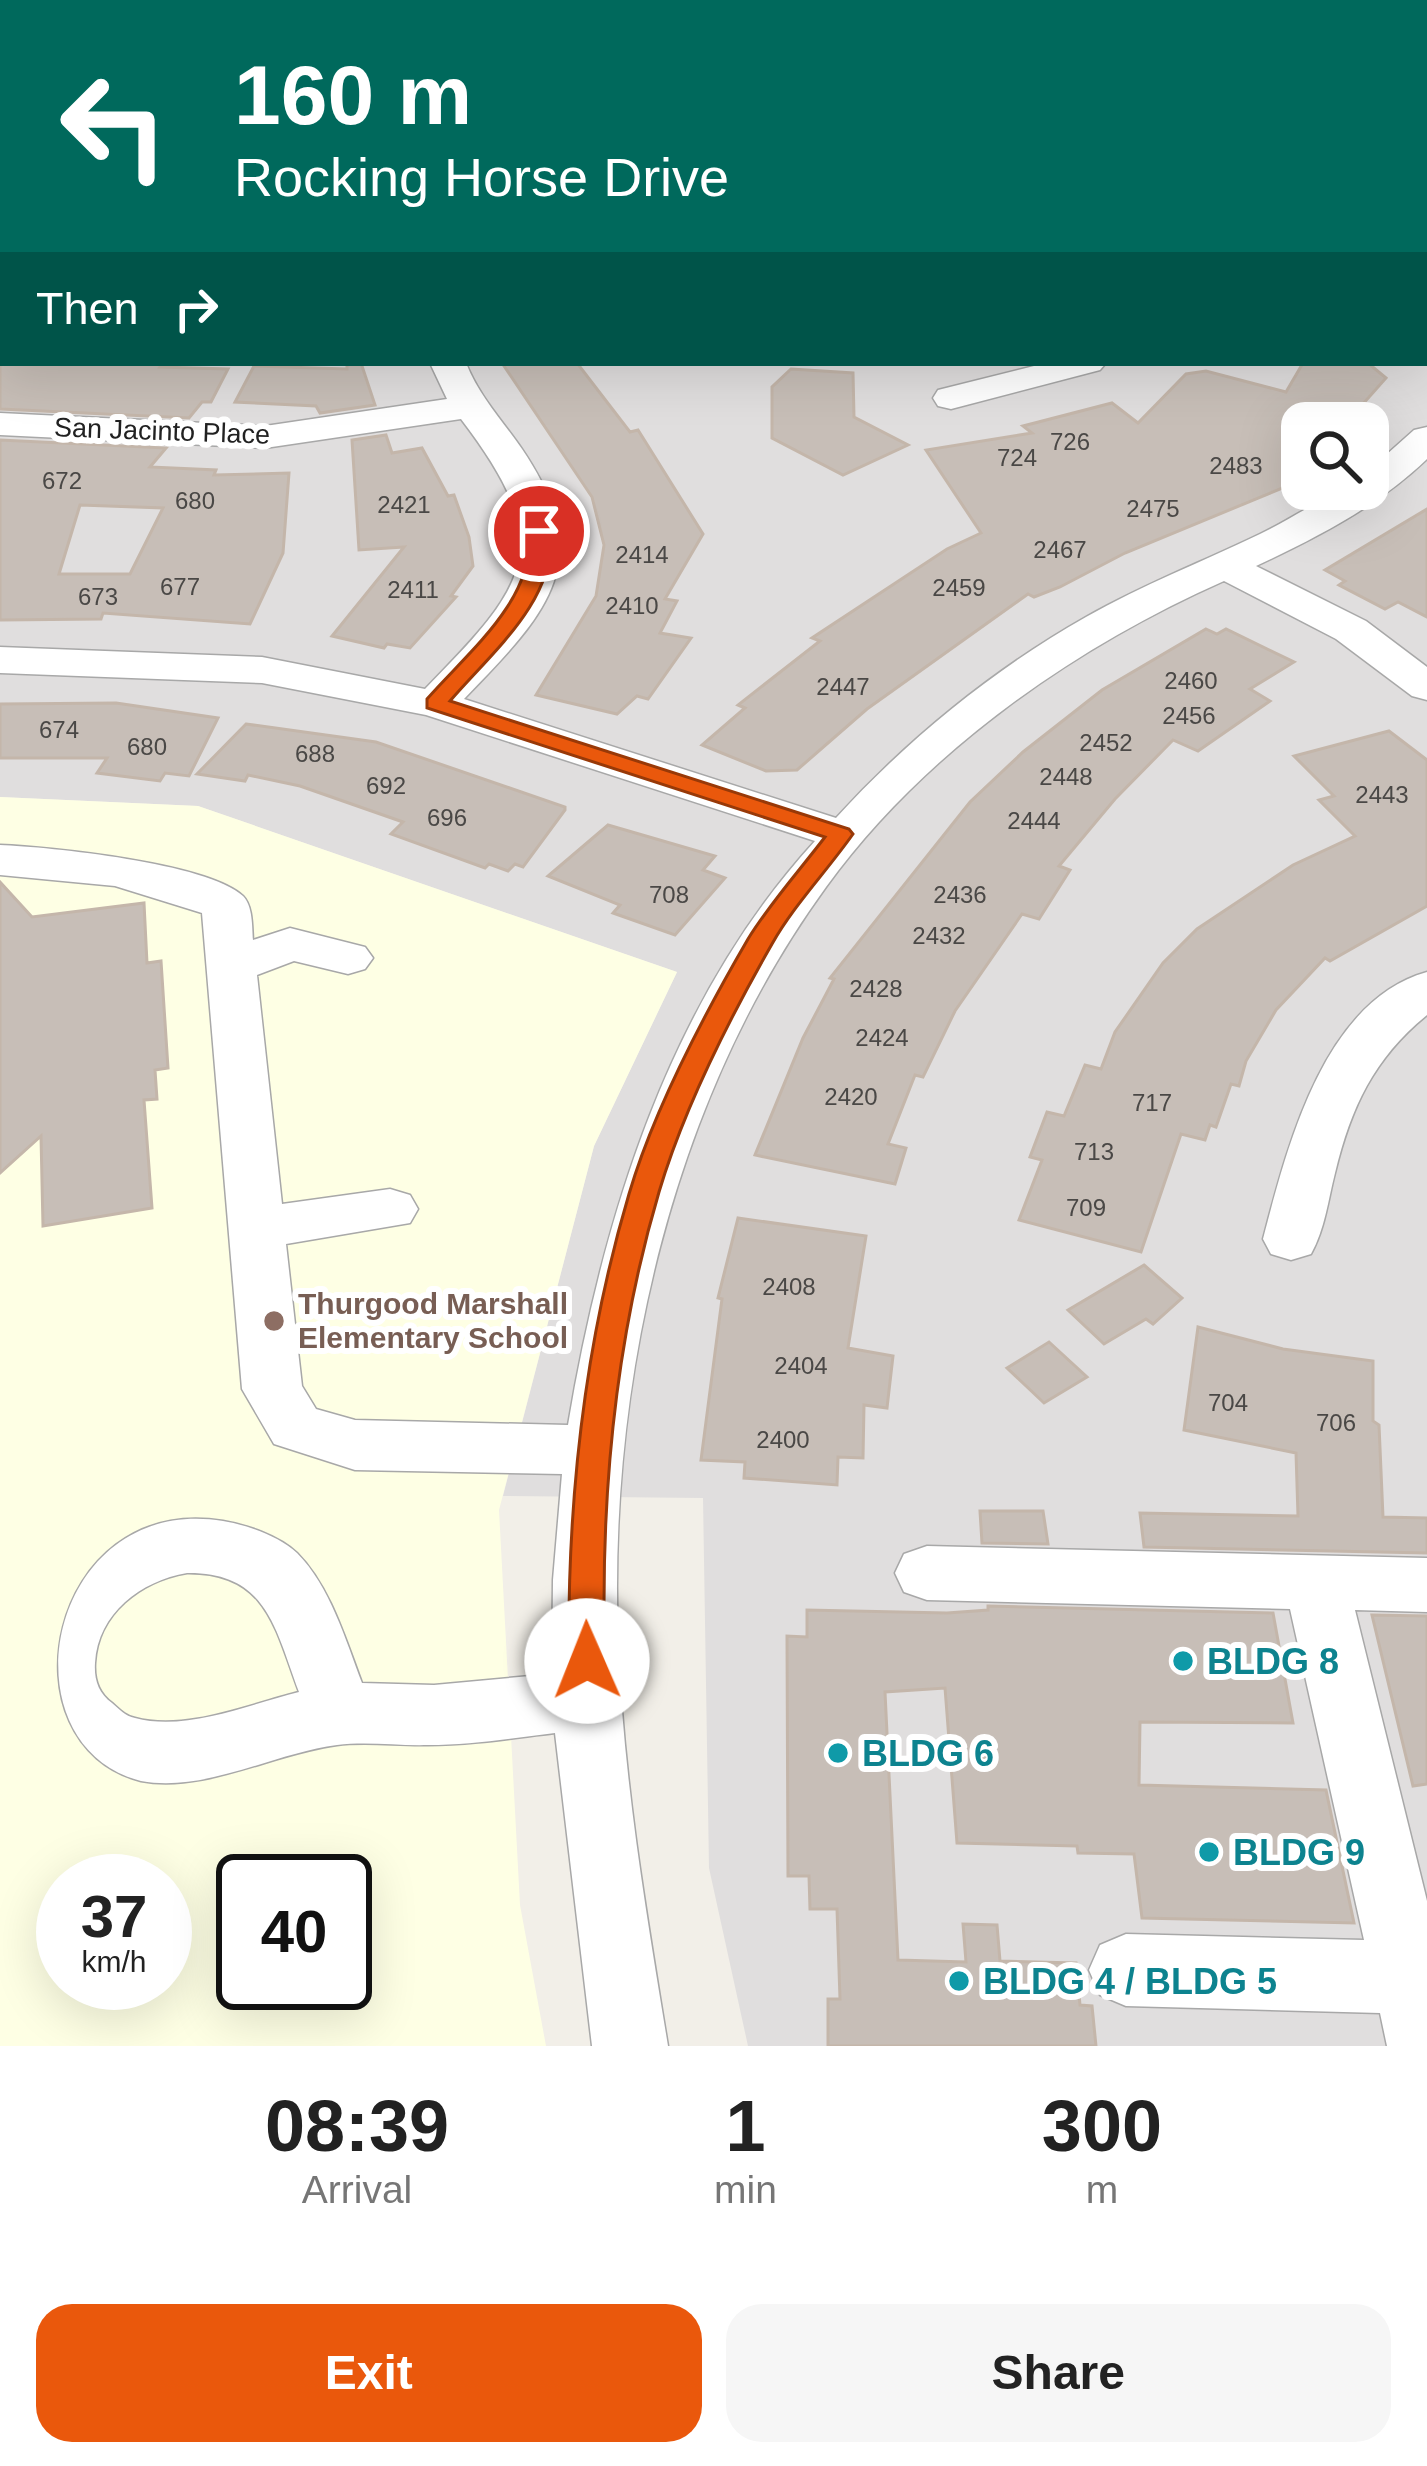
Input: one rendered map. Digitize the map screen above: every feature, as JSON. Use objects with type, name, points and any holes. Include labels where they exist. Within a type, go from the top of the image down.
[{"type":"street","points":[[435,704],[526,599],[542,554],[529,497],[512,461],[466,407],[449,366]]},
{"type":"street","points":[[951,398],[1076,366]]},
{"type":"street","name":"San Jacinto Place","points":[[0,424],[265,437],[466,407]]},
{"type":"street","points":[[630,2046],[605,1873],[588,1700],[585,1582],[594,1450],[608,1349],[644,1194],[668,1124],[761,939],[840,834],[912,763],[995,697],[1101,626],[1372,488],[1427,438]]},
{"type":"street","points":[[1226,566],[1351,630],[1427,687]]},
{"type":"street","points":[[0,660],[262,670],[435,704],[840,834]]},
{"type":"street","points":[[0,860],[116,871],[188,888],[225,905],[272,1389],[295,1427],[355,1445],[594,1450]]},
{"type":"street","points":[[234,966],[290,944],[348,958]]},
{"type":"street","points":[[1291,1239],[1313,1151],[1354,1055],[1379,1027],[1427,989]]},
{"type":"street","points":[[258,1228],[390,1209]]},
{"type":"street","points":[[927,1573],[1427,1585]]},
{"type":"street","points":[[1126,1970],[1421,2001],[1316,1582]]},
{"type":"street","points":[[341,1714],[432,1715],[588,1700]]},
{"type":"shaded area","points":[[0,366],[1427,366],[1427,2046],[748,2046],[709,1868],[703,1498],[503,1496],[594,1146],[677,972],[198,806],[0,797]]},
{"type":"shaded area","name":"Thurgood Marshall Elementary School","points":[[0,797],[198,806],[677,972],[594,1146],[499,1510],[520,1905],[546,2046],[0,2046]]},
{"type":"building","points":[[0,366],[228,369],[211,402],[202,402],[189,418],[0,409]]},
{"type":"building","points":[[254,366],[362,366],[375,405],[320,413],[316,406],[235,402]]},
{"type":"building","points":[[504,366],[579,366],[630,432],[638,430],[703,534],[665,599],[677,601],[660,633],[691,638],[648,699],[637,696],[617,714],[536,695],[596,596],[604,545],[592,497]]},
{"type":"building","points":[[1301,366],[1372,366],[1386,378],[1365,402],[1281,402],[1281,489],[1125,553],[1060,587],[1034,597],[1028,594],[867,709],[797,770],[766,771],[702,745],[745,708],[738,705],[820,641],[812,638],[947,549],[981,533],[926,450],[1032,433],[1023,426],[1112,403],[1138,423],[1186,374],[1206,371],[1286,392]]},
{"type":"building","points":[[791,369],[853,373],[854,417],[908,445],[843,475],[772,438],[772,387]]},
{"type":"building","points":[[386,435],[392,453],[422,448],[448,496],[454,495],[469,537],[473,566],[451,596],[456,597],[410,648],[387,644],[384,648],[332,636],[404,547],[359,550],[352,440]]},
{"type":"building","points":[[0,440],[166,448],[150,467],[216,470],[214,475],[289,473],[283,553],[250,624],[103,613],[101,619],[0,620]],"holes":[[[80,505],[163,508],[130,574],[59,574]]]},
{"type":"building","points":[[1427,509],[1427,617],[1398,602],[1385,609],[1339,585],[1345,581],[1325,570]]},
{"type":"building","points":[[1206,629],[1217,634],[1226,629],[1294,662],[1250,689],[1270,701],[1198,751],[1173,740],[1059,866],[1070,870],[1039,919],[1022,914],[955,1011],[923,1077],[915,1075],[888,1144],[906,1148],[895,1184],[755,1155],[803,1038],[834,979],[830,978],[970,802],[1023,752],[1102,690]]},
{"type":"building","points":[[116,703],[218,718],[189,776],[165,773],[160,781],[97,773],[107,758],[0,758],[0,704]]},
{"type":"building","points":[[246,724],[376,742],[565,810],[523,867],[515,864],[508,871],[489,864],[485,868],[391,834],[403,822],[300,786],[248,775],[245,781],[197,774]]},
{"type":"building","points":[[1389,731],[1427,760],[1427,906],[1330,961],[1325,958],[1276,1010],[1246,1061],[1239,1086],[1231,1084],[1216,1127],[1210,1125],[1205,1140],[1181,1134],[1141,1252],[1019,1220],[1042,1160],[1030,1157],[1047,1112],[1064,1116],[1085,1065],[1101,1069],[1115,1032],[1163,963],[1197,929],[1293,865],[1355,836],[1319,800],[1334,796],[1294,756]]},
{"type":"building","points":[[608,825],[715,856],[703,870],[725,878],[675,935],[613,913],[620,905],[548,876]]},
{"type":"building","points":[[0,882],[32,917],[144,903],[147,963],[161,961],[168,1068],[155,1070],[157,1099],[144,1100],[152,1208],[43,1226],[41,1136],[0,1173]]},
{"type":"building","points":[[738,1218],[866,1236],[848,1348],[893,1356],[887,1408],[864,1405],[863,1458],[838,1457],[837,1485],[744,1478],[745,1462],[701,1460],[722,1299],[718,1298]]},
{"type":"building","points":[[1144,1265],[1182,1298],[1153,1324],[1146,1319],[1104,1344],[1068,1310]]},
{"type":"building","points":[[1198,1327],[1283,1349],[1373,1361],[1373,1421],[1379,1425],[1383,1517],[1427,1518],[1427,1553],[1144,1547],[1140,1513],[1298,1516],[1296,1453],[1184,1430]]},
{"type":"building","points":[[1049,1342],[1087,1377],[1044,1403],[1007,1368]]},
{"type":"building","points":[[980,1511],[1043,1511],[1048,1544],[982,1543]]},
{"type":"building","points":[[988,1606],[1273,1613],[1293,1723],[1140,1722],[1139,1785],[1326,1790],[1354,1923],[1142,1918],[1134,1854],[1078,1853],[1077,1846],[957,1843],[945,1688],[885,1692],[898,1960],[966,1962],[963,1924],[997,1925],[1000,1961],[1076,1963],[1080,2005],[1092,2006],[1096,2046],[828,2046],[828,1999],[840,1999],[837,1909],[810,1909],[809,1876],[788,1876],[787,1636],[807,1637],[807,1610],[947,1613],[988,1610]]},
{"type":"building","points":[[1372,1615],[1427,1616],[1427,1784],[1413,1786]]},
{"type":"place","name":"Thurgood Marshall Elementary School","points":[[274,1321]]},
{"type":"place","name":"BLDG 8","points":[[1183,1661]]},
{"type":"place","name":"BLDG 6","points":[[838,1753]]},
{"type":"place","name":"BLDG 9","points":[[1209,1852]]},
{"type":"place","name":"BLDG 4 / BLDG 5","points":[[959,1981]]},
{"type":"route","points":[[539,531],[542,554],[526,599],[435,704],[840,834],[761,939],[668,1124],[644,1194],[608,1349],[594,1450],[585,1582],[587,1661]]}]
